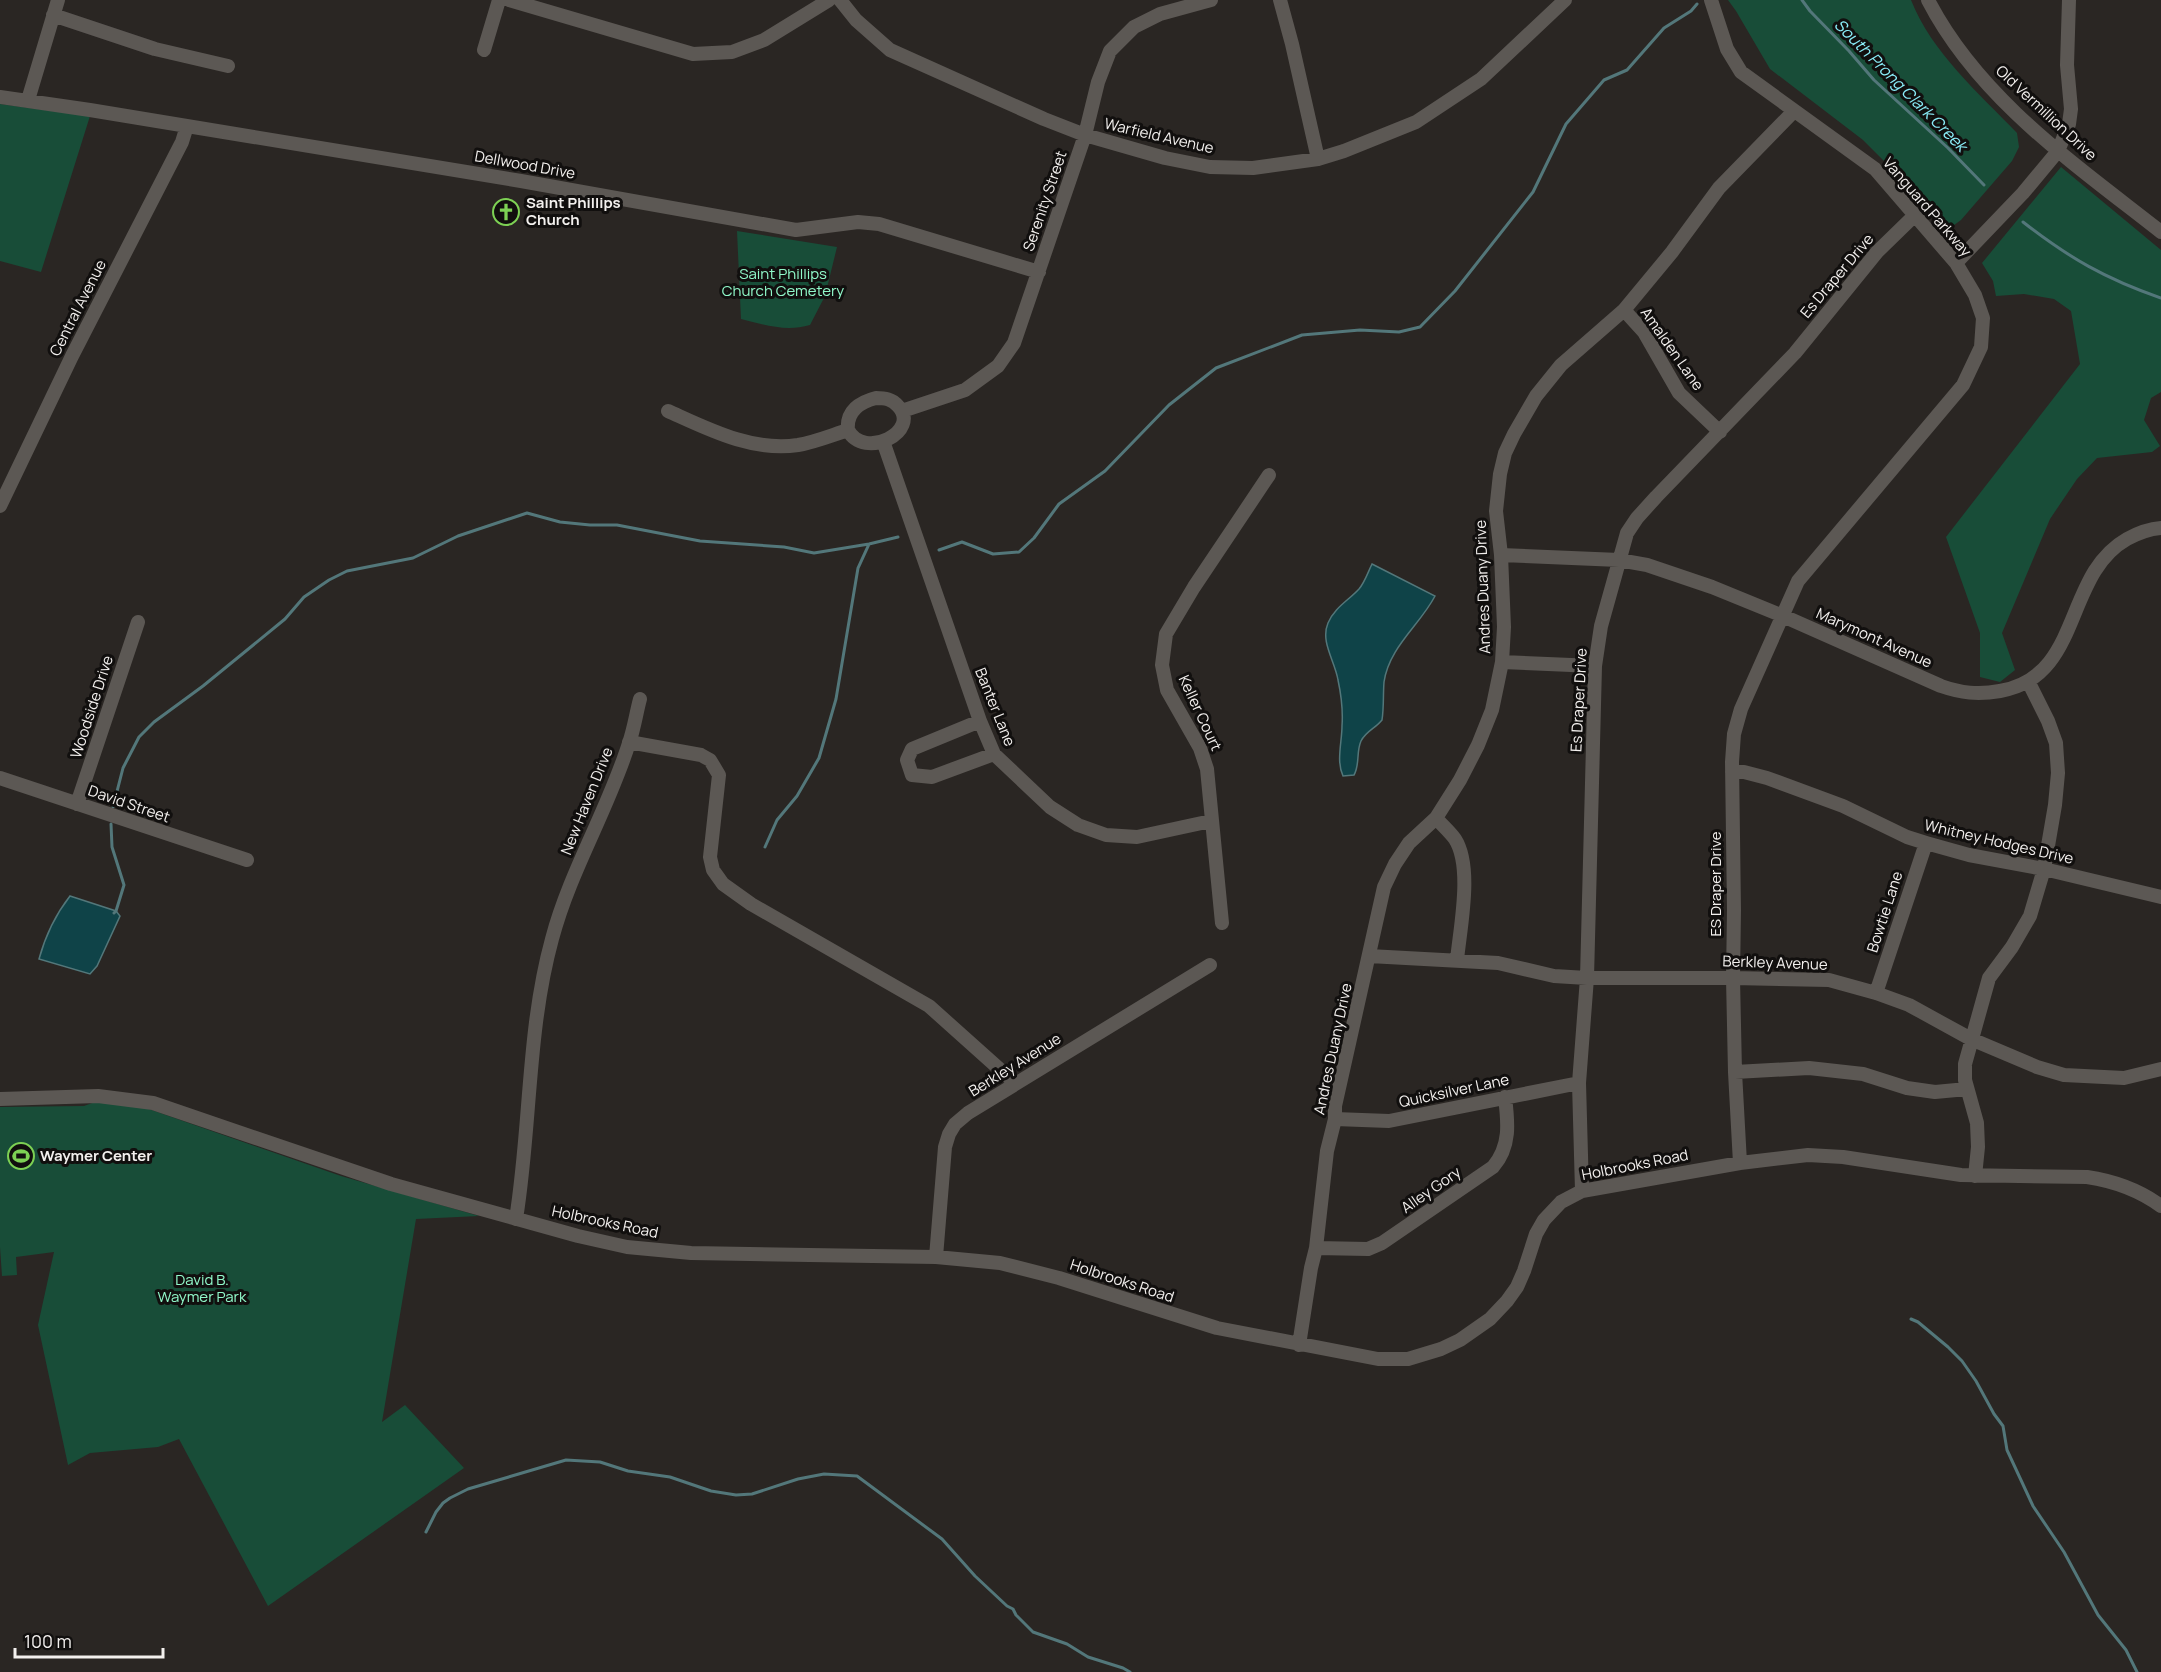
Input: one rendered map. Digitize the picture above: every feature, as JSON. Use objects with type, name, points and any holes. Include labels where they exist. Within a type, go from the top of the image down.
[{"type":"street","points":[[28,100],[58,0]]},
{"type":"street","points":[[484,50],[499,0]]},
{"type":"street","points":[[509,0],[693,54],[732,52],[764,40],[829,0]]},
{"type":"street","name":"Warfield Avenue","points":[[840,0],[856,20],[890,50],[1044,119],[1085,135],[1165,158],[1210,167],[1253,168],[1318,159],[1344,152],[1416,122],[1481,79],[1565,0]]},
{"type":"street","name":"Serenity Street","points":[[902,411],[965,390],[998,366],[1014,343],[1085,135],[1098,82],[1110,51],[1134,27],[1160,14],[1211,0]]},
{"type":"street","points":[[1280,0],[1318,159]]},
{"type":"street","name":"Vanguard Parkway","points":[[1711,0],[1727,49],[1741,72],[1875,169],[1956,263],[1975,295],[1983,318],[1981,347],[1963,385],[1798,581],[1783,615]]},
{"type":"street","name":"Old Vermillion Drive","points":[[1929,0],[1942,26],[1989,87],[2058,151],[2161,232]]},
{"type":"street","points":[[1956,263],[2023,193],[2058,151],[2069,124],[2071,109],[2067,65],[2068,0]]},
{"type":"street","points":[[53,15],[155,49],[228,66]]},
{"type":"street","name":"Dellwood Drive","points":[[0,97],[531,183],[776,228],[796,230],[858,222],[879,224],[1039,272]]},
{"type":"street","name":"Andres Duany Drive","points":[[1299,1345],[1316,1248],[1335,1106],[1384,888],[1395,864],[1409,843],[1436,818],[1460,780],[1478,744],[1491,710],[1502,662],[1504,627],[1501,555],[1496,511],[1505,453],[1536,396],[1561,365],[1624,310],[1672,252],[1719,188],[1794,111]]},
{"type":"street","name":"Central Avenue","points":[[0,506],[72,356],[182,142],[187,126]]},
{"type":"street","name":"Es Draper Drive","points":[[1582,1191],[1579,1083],[1587,978],[1595,666],[1601,626],[1627,533],[1637,518],[1795,353],[1877,252],[1914,216]]},
{"type":"street","name":"Amalden Lane","points":[[1624,310],[1644,332],[1679,393],[1720,432]]},
{"type":"street","points":[[885,398],[902,411],[900,430],[883,441],[875,443],[859,441],[848,430],[849,417],[858,405],[866,401],[885,398]]},
{"type":"street","points":[[668,411],[720,435],[776,445],[797,445],[848,430]]},
{"type":"street","name":"Banter Lane","points":[[883,441],[980,721],[994,754],[1050,807],[1078,825],[1106,835],[1137,837],[1211,821]]},
{"type":"street","name":"Keller Court","points":[[1222,923],[1208,769],[1200,748],[1167,690],[1162,665],[1166,634],[1194,587],[1269,475]]},
{"type":"street","name":"Marymont Avenue","points":[[1501,555],[1619,560],[1647,566],[1783,615],[1955,691],[1984,694],[2008,690],[2028,681],[2044,668],[2059,650],[2088,583],[2101,560],[2122,542],[2136,534],[2148,529],[2161,528]]},
{"type":"street","name":"ES Draper Drive","points":[[1740,1163],[1733,978],[1732,772],[1734,734],[1741,710],[1783,615]]},
{"type":"street","name":"Woodside Drive","points":[[77,804],[138,622]]},
{"type":"street","points":[[1502,662],[1595,666]]},
{"type":"street","points":[[1976,1176],[1977,1123],[1965,1080],[1965,1064],[1989,978],[2012,947],[2030,916],[2044,869],[2055,805],[2058,773],[2056,743],[2028,681]]},
{"type":"street","points":[[629,742],[640,699]]},
{"type":"street","points":[[980,721],[912,749],[907,759],[912,775],[932,777],[994,754]]},
{"type":"street","name":"New Haven Drive","points":[[516,1219],[528,1127],[535,1035],[547,959],[565,900],[629,742],[701,755],[715,766],[718,780],[710,857],[713,870],[723,884],[751,904],[929,1005],[1015,1083]]},
{"type":"street","name":"Whitney Hodges Drive","points":[[1732,772],[1744,772],[1767,778],[1843,806],[1907,837],[1926,843],[1969,855],[2044,869],[2161,897]]},
{"type":"street","name":"David Street","points":[[0,778],[247,860]]},
{"type":"street","points":[[1436,818],[1456,841],[1463,866],[1464,887],[1457,960]]},
{"type":"street","name":"Bowtie Lane","points":[[1876,993],[1926,843]]},
{"type":"street","name":"Berkley Avenue","points":[[1369,956],[1498,963],[1554,976],[1587,978],[1829,980],[1909,1005],[1971,1039],[2037,1067],[2064,1075],[2124,1078],[2161,1070]]},
{"type":"street","name":"Berkley Avenue","points":[[936,1257],[942,1169],[948,1134],[962,1117],[1210,965]]},
{"type":"street","points":[[1735,1072],[1809,1068],[1863,1074],[1907,1088],[1935,1092],[1967,1089]]},
{"type":"street","name":"Quicksilver Lane","points":[[1335,1119],[1389,1120],[1579,1083]]},
{"type":"street","name":"Holbrooks Road","points":[[0,1099],[98,1096],[153,1103],[392,1184],[578,1236],[653,1251],[936,1257],[1000,1263],[1037,1271],[1192,1321],[1299,1345],[1363,1357],[1396,1360],[1426,1354],[1460,1340],[1490,1319],[1507,1301],[1524,1271],[1536,1234],[1544,1220],[1561,1202],[1582,1191],[1604,1186],[1740,1163],[1788,1157],[1827,1156],[1976,1176],[2073,1176],[2100,1179],[2135,1190],[2161,1206]]},
{"type":"street","name":"Alley Gory","points":[[1316,1248],[1368,1249],[1382,1243],[1493,1167],[1501,1157],[1507,1142],[1508,1120],[1505,1097]]},
{"type":"green space","points":[[1728,0],[1911,0],[1943,55],[2017,133],[2019,147],[2012,161],[1961,220],[1950,228],[1941,225],[1897,174],[1863,140],[1770,69]]},
{"type":"green space","points":[[0,104],[90,116],[41,272],[0,261]]},
{"type":"green space","points":[[2061,167],[2161,250],[2161,392],[2151,398],[2144,420],[2160,446],[2152,452],[2097,458],[2077,479],[2050,519],[2002,633],[2015,670],[2000,682],[1980,677],[1980,633],[1946,537],[2080,364],[2071,311],[2054,299],[2024,294],[1996,296],[1993,281],[1982,263]]},
{"type":"green space","name":"Saint Phillips Church Cemetery","points":[[737,231],[837,247],[825,296],[810,325],[784,328],[741,319]]},
{"type":"green space","name":"David B. Waymer Park","points":[[95,1102],[143,1107],[341,1176],[479,1216],[416,1219],[382,1422],[405,1405],[464,1468],[268,1606],[179,1439],[158,1447],[90,1453],[68,1465],[38,1325],[54,1252],[16,1257],[17,1275],[2,1276],[0,1107],[84,1106]]},
{"type":"water","points":[[1372,564],[1435,596],[1392,658],[1384,682],[1382,720],[1361,741],[1354,775],[1343,776],[1340,758],[1341,697],[1327,644],[1326,630],[1334,613],[1361,586]]},
{"type":"water","points":[[70,896],[116,911],[120,916],[97,966],[90,974],[39,959],[44,942],[60,910]]},
{"type":"waterway","name":"South Prong Clark Creek","points":[[1802,0],[1874,80],[1948,148],[1984,185]]},
{"type":"waterway","points":[[939,550],[962,542],[993,554],[1019,552],[1034,538],[1059,504],[1105,471],[1169,405],[1216,368],[1302,335],[1360,330],[1399,332],[1420,327],[1455,291],[1533,192],[1566,124],[1604,80],[1627,70],[1664,28],[1691,11],[1697,4]]},
{"type":"waterway","name":"South Prong Clark Creek","points":[[2023,222],[2056,246],[2105,275],[2161,298]]},
{"type":"waterway","points":[[113,807],[123,768],[139,737],[154,722],[203,686],[285,619],[304,597],[347,571],[413,558],[458,536],[527,513],[560,522],[617,525],[700,541],[784,547],[814,553],[898,537]]},
{"type":"waterway","points":[[765,847],[777,820],[797,796],[819,758],[836,699],[858,568],[869,544]]},
{"type":"waterway","points":[[111,824],[112,847],[124,885],[114,913]]},
{"type":"waterway","points":[[1911,1319],[1918,1322],[1948,1347],[1962,1361],[1976,1381],[2003,1426],[2007,1450],[2033,1506],[2064,1552],[2098,1615],[2126,1650],[2137,1672]]},
{"type":"waterway","points":[[426,1532],[436,1512],[450,1498],[468,1489],[566,1460],[600,1462],[628,1471],[670,1477],[711,1491],[736,1495],[752,1494],[798,1479],[824,1474],[857,1476],[942,1539],[975,1576],[1013,1609],[1033,1632],[1067,1644],[1088,1657],[1130,1672]]},
{"type":"place","name":"Saint Phillips Church","points":[[506,212]]},
{"type":"place","name":"Waymer Center","points":[[21,1156]]}]
